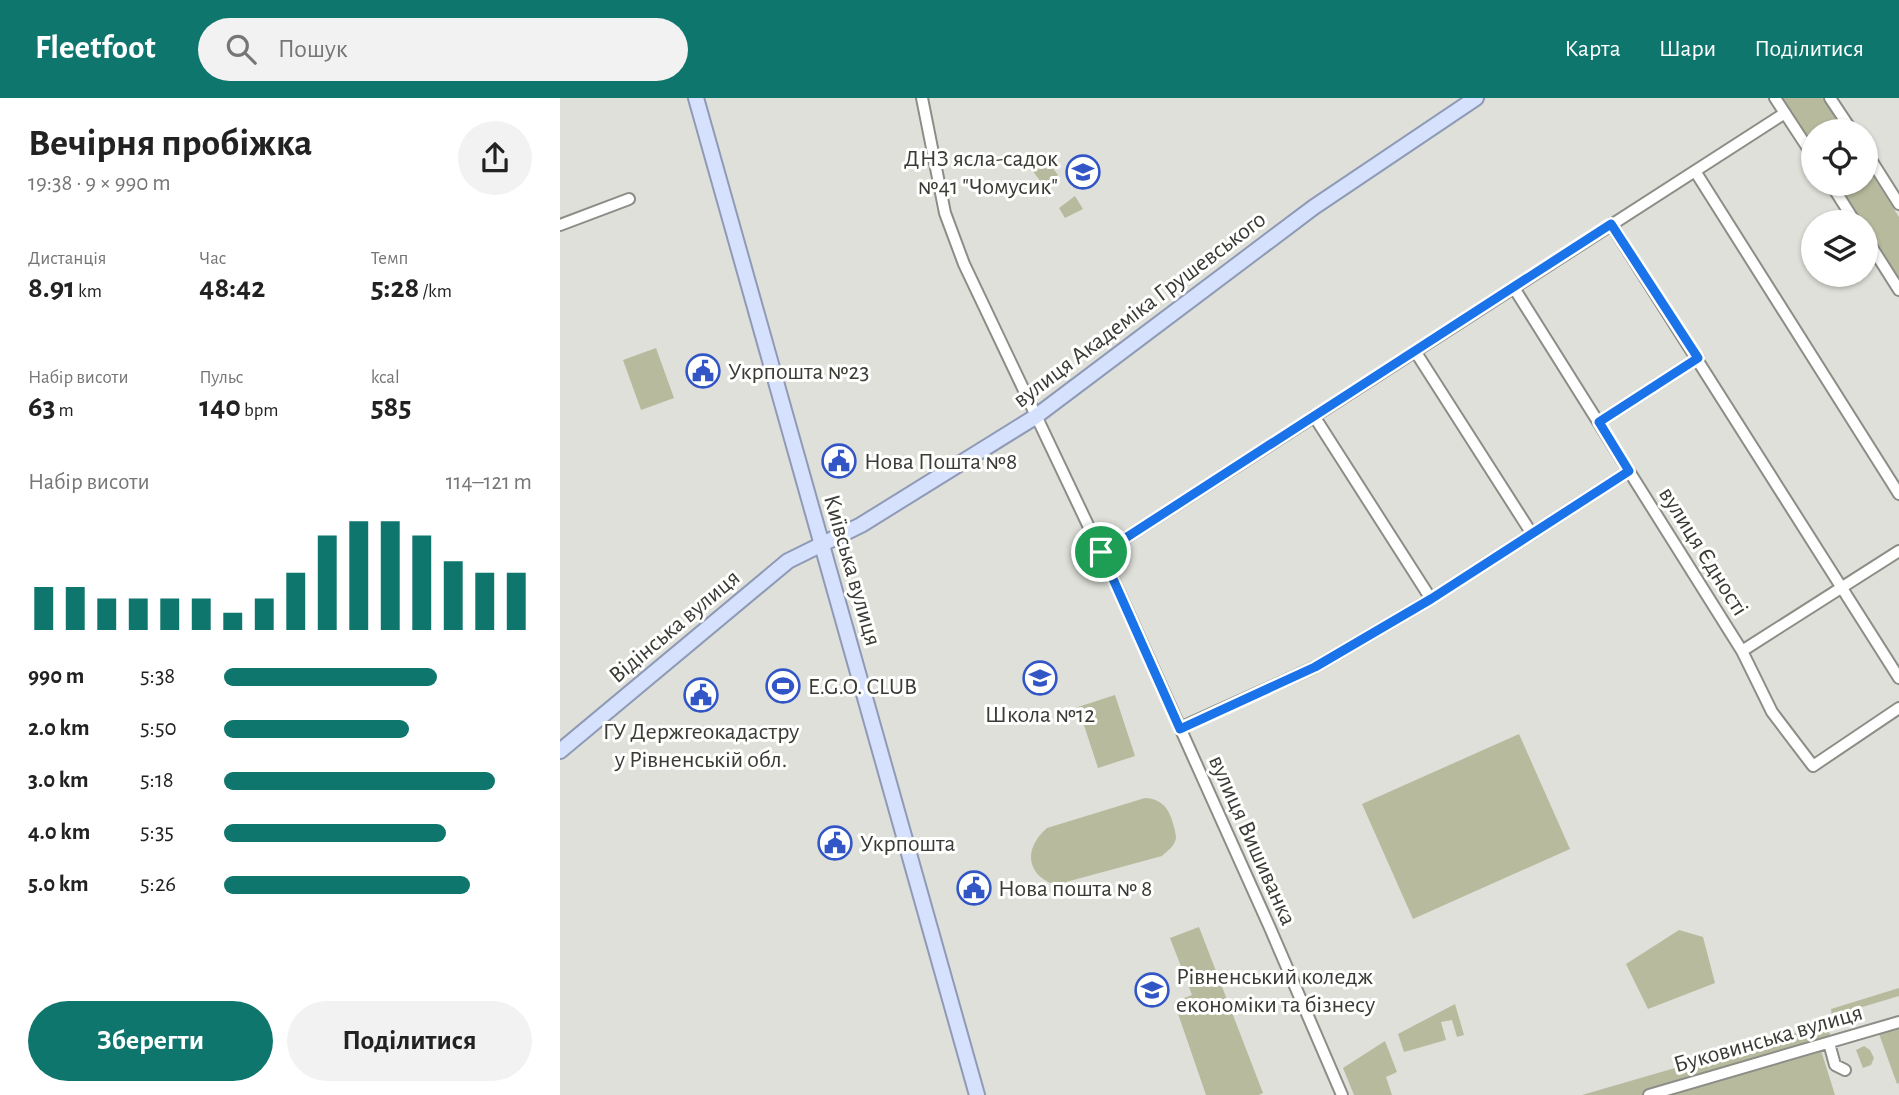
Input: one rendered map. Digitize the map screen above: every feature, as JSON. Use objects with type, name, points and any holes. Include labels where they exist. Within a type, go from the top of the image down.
[{"type":"main road","name":"Київська вулиця","points":[[696,98],[977,1095]]},
{"type":"main road","name":"вулиця Академіка Грушевського","points":[[822,544],[861,525],[1035,416],[1314,207],[1476,98]]},
{"type":"main road","name":"Відінська вулиця","points":[[560,751],[777,569],[822,544]]},
{"type":"street","name":"вулиця Вишиванка","points":[[922,98],[945,213],[964,264],[1101,552],[1276,940],[1342,1095]]},
{"type":"street","points":[[1775,98],[1801,138]]},
{"type":"street","points":[[1830,98],[1844,119]]},
{"type":"street","points":[[1101,552],[1785,113]]},
{"type":"street","points":[[1695,171],[1899,494]]},
{"type":"street","points":[[1878,171],[1899,204]]},
{"type":"street","points":[[560,225],[629,199]]},
{"type":"street","points":[[1611,224],[1899,678]]},
{"type":"street","points":[[1878,257],[1899,290]]},
{"type":"street","name":"вулиця Єдності","points":[[1514,288],[1742,651],[1772,712],[1813,766],[1899,708]]},
{"type":"street","points":[[1415,351],[1532,534]]},
{"type":"street","points":[[1599,422],[1698,358]]},
{"type":"street","points":[[1314,416],[1431,599]]},
{"type":"street","points":[[1180,729],[1315,667],[1431,599],[1629,471]]},
{"type":"street","points":[[1742,651],[1899,551]]},
{"type":"street","name":"Буковинська вулиця","points":[[1649,1095],[1899,1021]]},
{"type":"street","points":[[1829,1043],[1835,1065],[1845,1070]]},
{"type":"green space","points":[[1782,98],[1822,98],[1836,119],[1801,119],[1801,127]]},
{"type":"green space","points":[[1046,159],[1058,175],[1044,186],[1032,170]]},
{"type":"green space","points":[[1878,184],[1899,217],[1899,279],[1878,246],[1878,210],[1854,210],[1846,196],[1878,196]]},
{"type":"green space","points":[[1075,196],[1083,209],[1065,218],[1059,208]]},
{"type":"green space","points":[[656,348],[674,398],[641,410],[623,360]]},
{"type":"green space","points":[[1115,695],[1135,756],[1098,768],[1078,707]]},
{"type":"green space","points":[[1519,734],[1570,849],[1413,919],[1362,804]]},
{"type":"green space","points":[[1145,798],[1161,803],[1168,811],[1176,834],[1175,841],[1162,856],[1055,885],[1045,880],[1033,867],[1031,860],[1034,844],[1047,828]]},
{"type":"green space","points":[[1199,927],[1263,1093],[1259,1095],[1206,1095],[1174,1002],[1192,995],[1170,938]]},
{"type":"green space","points":[[1679,930],[1703,937],[1715,983],[1648,1009],[1626,964]]},
{"type":"green space","points":[[1899,988],[1899,996],[1832,1016],[1831,1009]]},
{"type":"green space","points":[[1455,1004],[1464,1035],[1457,1037],[1452,1020],[1441,1022],[1446,1040],[1404,1052],[1398,1034]]},
{"type":"green space","points":[[1826,1024],[1833,1042],[1820,1047],[1835,1095],[1582,1095]]},
{"type":"green space","points":[[1899,1025],[1899,1083],[1897,1084],[1878,1031]]},
{"type":"green space","points":[[1385,1041],[1397,1072],[1386,1077],[1392,1095],[1354,1095],[1343,1068]]},
{"type":"green space","points":[[1864,1046],[1874,1058],[1871,1065],[1863,1068],[1856,1050]]},
{"type":"place","name":"ДНЗ ясла-садок №41 \"Чомусик\"","points":[[1083,172]]},
{"type":"place","name":"Укрпошта №23","points":[[703,371]]},
{"type":"place","name":"Нова Пошта №8","points":[[839,461]]},
{"type":"place","name":"Школа №12","points":[[1040,678]]},
{"type":"place","name":"E.G.O. CLUB","points":[[783,686]]},
{"type":"place","name":"ГУ Держгеокадастру у Рівненській обл.","points":[[701,695]]},
{"type":"place","name":"Укрпошта","points":[[835,843]]},
{"type":"place","name":"Нова пошта № 8","points":[[974,888]]},
{"type":"place","name":"Рівненський коледж економіки та бізнесу","points":[[1152,990]]},
{"type":"route","points":[[1611,224],[1698,358],[1599,422],[1629,471],[1431,599],[1315,667],[1180,729],[1101,552],[1601,233],[1611,224]]}]
